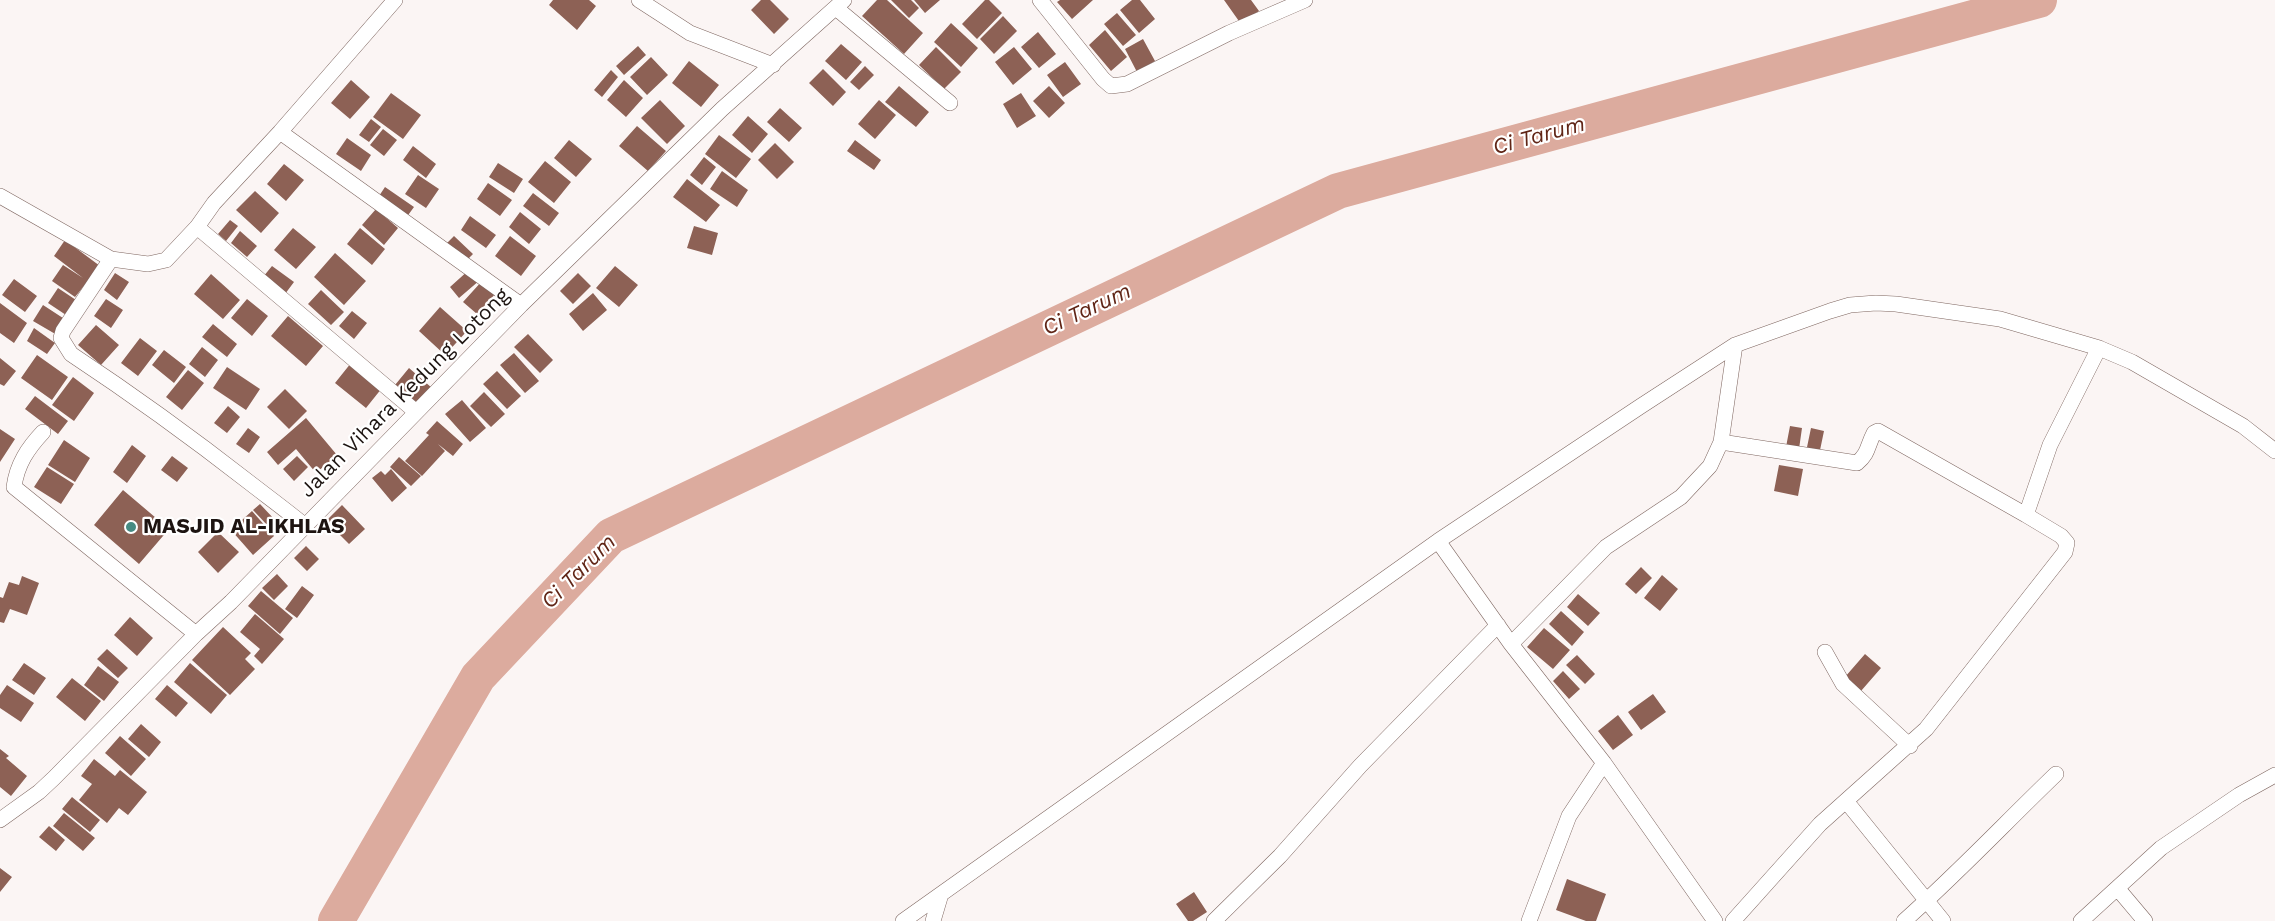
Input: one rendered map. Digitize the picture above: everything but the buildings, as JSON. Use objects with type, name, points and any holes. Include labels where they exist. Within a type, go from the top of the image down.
[{"type":"street","points":[[0,196],[111,259],[148,264],[166,260],[197,227],[213,203],[280,132],[395,0]]},
{"type":"street","points":[[639,0],[690,33],[773,65]]},
{"type":"street","points":[[1040,0],[1111,86],[1127,84],[1229,33],[1305,0]]},
{"type":"street","points":[[840,4],[950,103]]},
{"type":"street","name":"Jalan Vihara Kedung Lotong","points":[[0,820],[39,792],[196,634],[231,602],[521,304],[722,109],[840,4]]},
{"type":"street","points":[[280,132],[521,304]]},
{"type":"street","points":[[197,227],[415,411]]},
{"type":"street","points":[[111,259],[63,331],[61,339],[64,345],[71,354],[202,444],[278,502],[304,525]]},
{"type":"street","points":[[903,921],[1438,541],[1735,345],[1840,308],[1876,303],[2000,320],[2099,348],[2132,362],[2243,426],[2275,451]]},
{"type":"street","points":[[1511,644],[1606,548],[1681,497],[1710,466],[1721,442],[1735,345]]},
{"type":"street","points":[[2026,515],[2050,444],[2099,348]]},
{"type":"street","points":[[1721,442],[1857,463],[1866,456],[1870,440],[1878,431],[2026,515],[2061,536],[2067,543],[2065,552],[1926,729],[1910,746],[1820,824],[1733,921]]},
{"type":"street","points":[[43,432],[26,451],[15,476],[14,487],[196,634]]},
{"type":"street","points":[[1438,541],[1511,644],[1604,763],[1715,921]]},
{"type":"street","points":[[1214,921],[1280,856],[1360,766],[1498,625]]},
{"type":"street","points":[[1825,652],[1843,684],[1910,746]]},
{"type":"street","points":[[1529,921],[1569,816],[1604,763]]},
{"type":"street","points":[[1904,921],[2056,774]]},
{"type":"street","points":[[2081,921],[2161,848],[2239,795],[2275,775]]},
{"type":"street","points":[[1846,801],[1925,902],[1943,921]]},
{"type":"street","points":[[2118,889],[2145,921]]},
{"type":"street","points":[[933,921],[940,894]]},
{"type":"waterway","name":"Ci Tarum","points":[[336,921],[478,677],[611,536],[1338,191],[2039,0]]},
{"type":"place","name":"MASJID AL-IKHLAS","points":[[131,527]]}]
